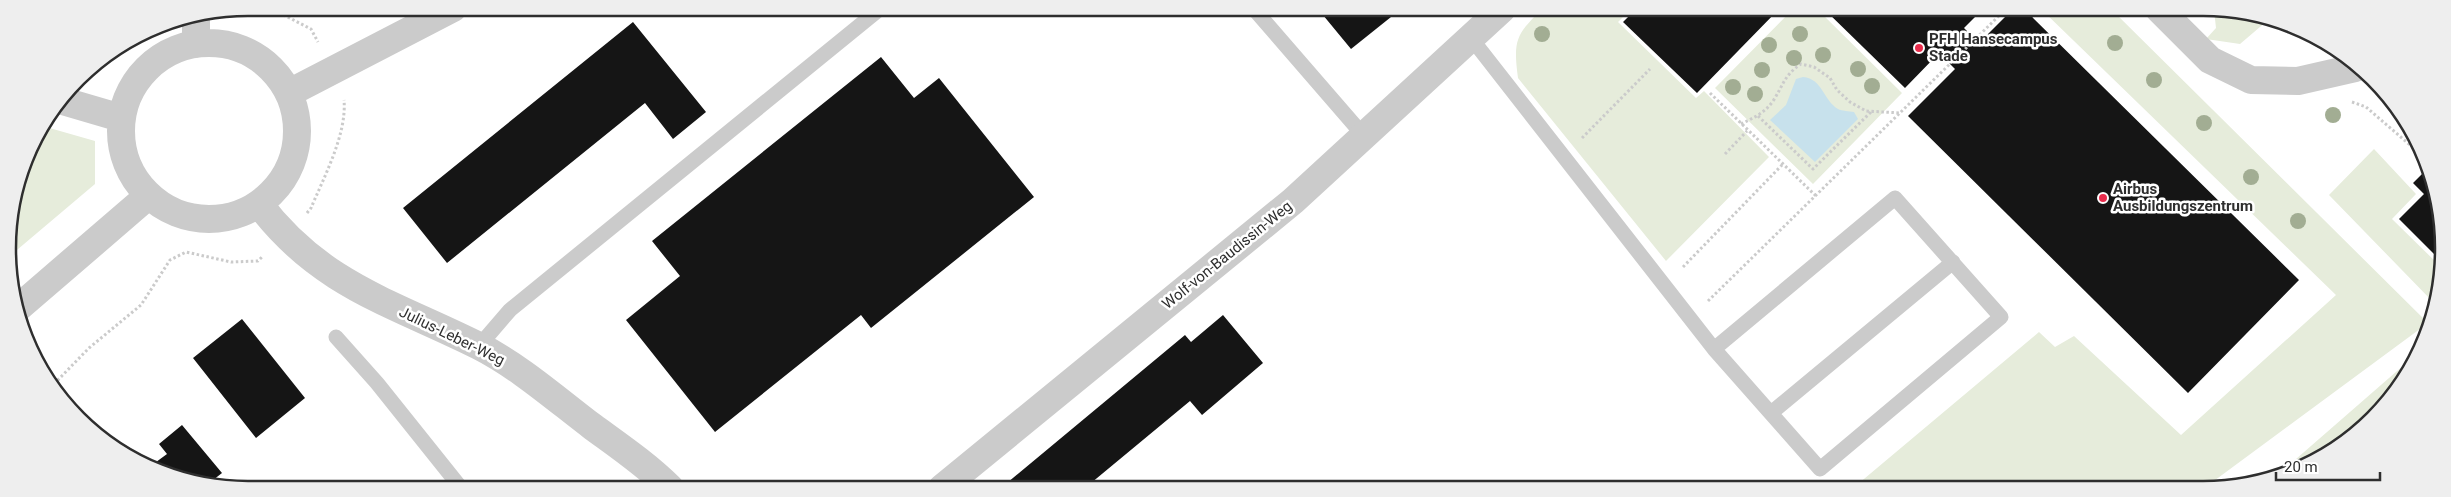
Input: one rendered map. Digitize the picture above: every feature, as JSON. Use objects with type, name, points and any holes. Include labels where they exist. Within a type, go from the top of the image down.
[{"type":"street","points":[[289,93],[438,16]]},
{"type":"street","name":"Wolf-von-Baudissin-Weg","points":[[951,481],[1294,201],[1495,16]]},
{"type":"street","points":[[2165,16],[2210,60],[2251,80],[2298,81],[2350,69]]},
{"type":"street","points":[[196,31],[251,53],[273,70],[289,93],[298,122],[296,152],[284,180],[259,204],[237,216],[206,220],[177,215],[148,196],[132,176],[122,148],[121,118],[130,91],[147,68],[196,31]]},
{"type":"street","points":[[68,102],[121,118]]},
{"type":"street","points":[[23,304],[148,196]]},
{"type":"street","name":"Julius-Leber-Weg","points":[[259,204],[274,225],[324,269],[371,297],[479,346],[511,365],[661,481]]},
{"type":"lane","points":[[479,346],[510,310],[871,16]]},
{"type":"lane","points":[[1261,16],[1364,136]]},
{"type":"lane","points":[[1471,38],[1714,349],[1820,469],[2001,317],[1896,198],[1714,349]]},
{"type":"lane","points":[[1770,413],[1953,262]]},
{"type":"lane","points":[[336,337],[377,383],[455,481]]},
{"type":"path","points":[[1706,304],[1999,16]]},
{"type":"path","points":[[1741,124],[1758,116],[1772,102],[1788,72],[1801,64],[1814,67],[1830,78],[1837,90],[1850,102],[1866,111],[1901,113]]},
{"type":"path","points":[[1576,143],[1650,69]]},
{"type":"path","points":[[1710,93],[1816,196]]},
{"type":"path","points":[[1758,116],[1813,169],[1872,111]]},
{"type":"path","points":[[1725,154],[1748,131]]},
{"type":"path","points":[[1679,271],[1782,165]]},
{"type":"green space","points":[[1535,16],[1624,16],[1618,22],[1696,98],[1704,91],[1769,157],[1666,261],[1518,78],[1516,55],[1518,39]]},
{"type":"green space","points":[[1786,16],[1824,16],[1902,93],[1813,184],[1715,88]]},
{"type":"green space","points":[[2048,16],[2118,16],[2424,319],[2420,329],[2215,480],[1862,481],[2039,332],[2055,347],[2074,336],[2181,435],[2336,295]]},
{"type":"green space","points":[[2215,17],[2233,18],[2263,24],[2240,44],[2206,39],[2216,28]]},
{"type":"green space","points":[[49,128],[95,141],[95,184],[16,251],[18,218],[24,188],[34,160]]},
{"type":"green space","points":[[2374,149],[2416,194],[2392,219],[2434,260],[2429,298],[2329,195]]},
{"type":"green space","points":[[2404,365],[2387,390],[2356,423],[2332,442],[2292,463]]},
{"type":"water","points":[[1803,77],[1815,82],[1838,109],[1854,112],[1858,119],[1815,162],[1770,120],[1786,105],[1796,79]]},
{"type":"building","points":[[1324,16],[1392,16],[1351,49]]},
{"type":"building","points":[[1629,16],[1772,16],[1697,93],[1623,22]]},
{"type":"building","name":"Airbus Ausbildungszentrum","points":[[1831,16],[1976,16],[1964,28],[1979,43],[2006,16],[2031,16],[2299,280],[2188,393],[1908,116],[1955,69],[1939,53],[1905,88]]},
{"type":"building","points":[[633,22],[706,112],[673,139],[645,103],[447,263],[403,208]]},
{"type":"building","points":[[881,57],[914,98],[939,78],[1034,197],[871,328],[861,315],[715,432],[626,320],[680,276],[652,241]]},
{"type":"building","points":[[2422,174],[2433,218],[2435,255],[2399,219],[2424,194],[2413,183]]},
{"type":"building","points":[[1223,315],[1263,363],[1202,415],[1190,401],[1093,481],[1009,481],[1185,335],[1191,342]]},
{"type":"building","points":[[242,319],[305,398],[256,438],[193,358]]},
{"type":"building","points":[[182,425],[222,473],[215,478],[188,473],[157,462],[167,454],[159,444]]},
{"type":"place","name":"PFH Hansecampus Stade","points":[[1919,48]]},
{"type":"place","name":"Airbus Ausbildungszentrum","points":[[2103,198]]}]
